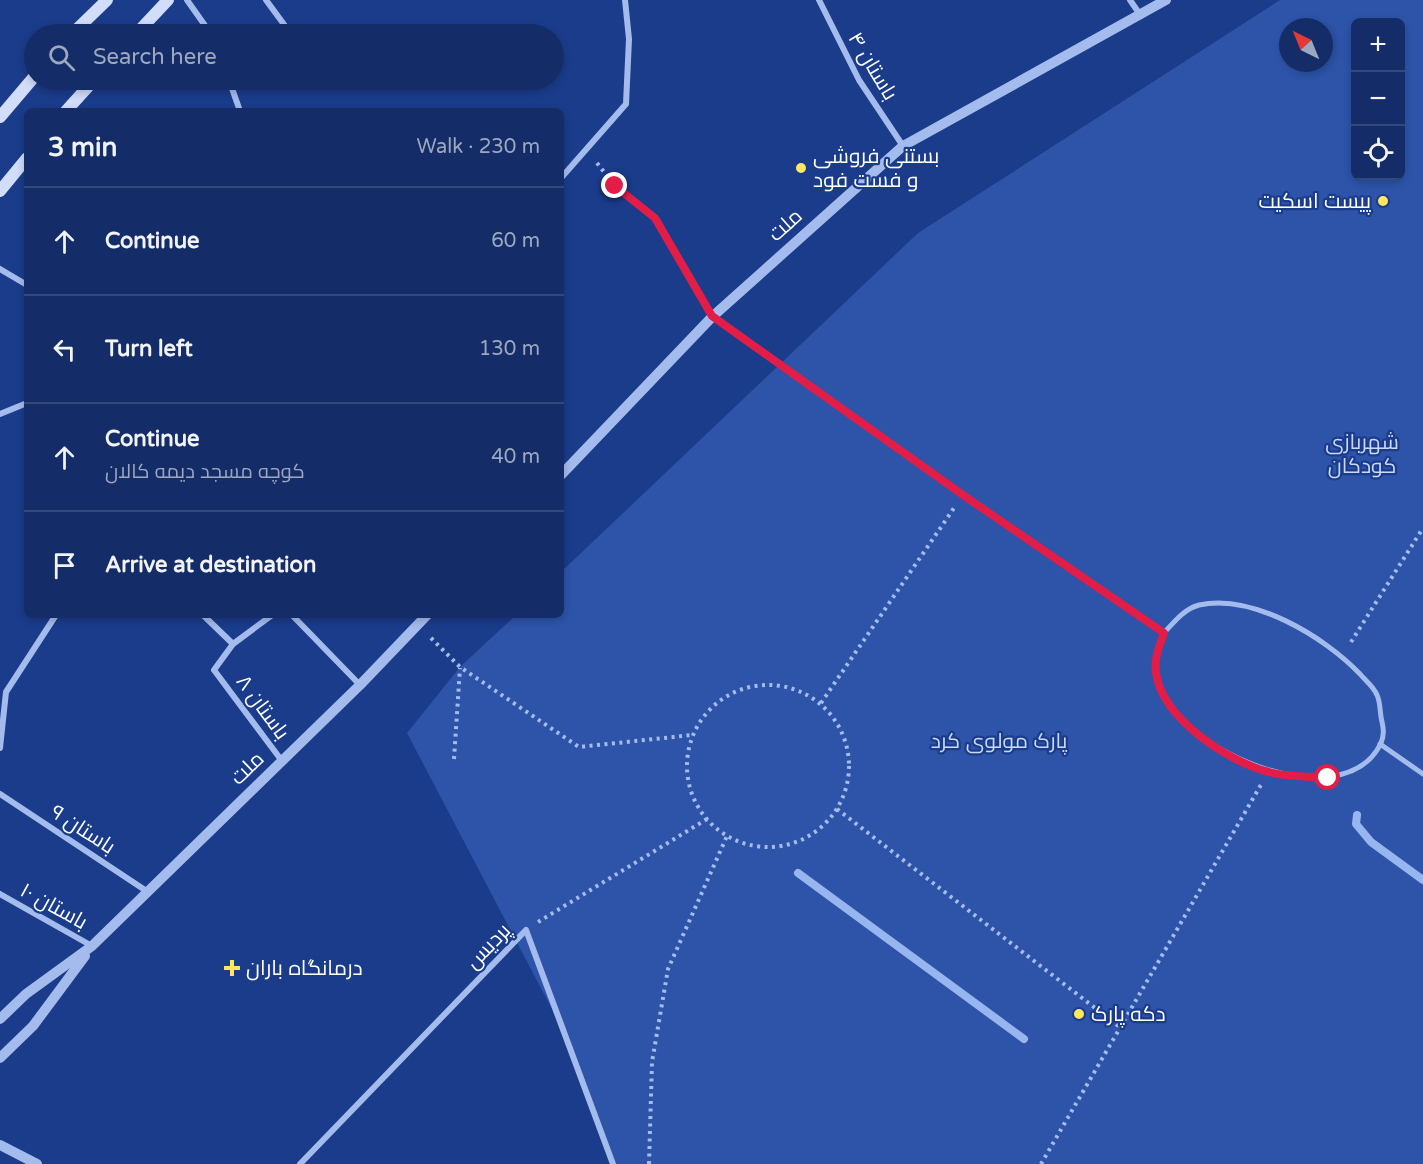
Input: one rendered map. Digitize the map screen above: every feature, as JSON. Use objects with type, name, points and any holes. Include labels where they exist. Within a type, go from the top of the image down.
[{"type":"main road","points":[[82,24],[107,0]]},
{"type":"main road","points":[[145,24],[168,0]]},
{"type":"main road","points":[[0,117],[24,88]]},
{"type":"main road","points":[[69,108],[85,90]]},
{"type":"main road","points":[[0,191],[24,162]]},
{"type":"street","points":[[187,0],[204,24]]},
{"type":"street","points":[[266,0],[284,24]]},
{"type":"street","points":[[564,176],[626,104],[629,39],[625,0]]},
{"type":"street","name":"باستان ۴","points":[[819,0],[859,80],[903,146]]},
{"type":"street","points":[[1130,0],[1141,16]]},
{"type":"street","name":"ملت","points":[[564,472],[712,316],[903,146],[1141,16],[1166,0]]},
{"type":"street","points":[[233,90],[239,108]]},
{"type":"street","points":[[0,269],[24,283]]},
{"type":"street","points":[[712,316],[963,495],[1164,633]]},
{"type":"street","points":[[0,414],[24,404]]},
{"type":"street","points":[[1241,604],[1299,627],[1342,656],[1377,693],[1384,732],[1380,744],[1369,760],[1328,778],[1269,772],[1224,753],[1192,729],[1176,713],[1156,675],[1156,656],[1164,633],[1179,616],[1198,605],[1241,604]]},
{"type":"street","points":[[0,748],[6,692],[55,618]]},
{"type":"street","points":[[206,618],[232,644],[268,618]]},
{"type":"street","points":[[295,618],[360,685]]},
{"type":"street","name":"ملت","points":[[0,1019],[26,994],[92,946],[360,685],[424,618]]},
{"type":"street","name":"باستان ۸","points":[[232,644],[214,670],[282,761]]},
{"type":"street","points":[[1380,744],[1423,774]]},
{"type":"street","name":"باستان ۹","points":[[0,794],[148,892]]},
{"type":"street","name":"باستان ۱۰","points":[[0,894],[92,946]]},
{"type":"street","name":"پردیس","points":[[300,1164],[526,930],[613,1164]]},
{"type":"street","name":"ملت","points":[[0,1058],[33,1026],[92,946]]},
{"type":"street","points":[[0,1144],[37,1164]]},
{"type":"path","points":[[587,151],[615,186],[655,218],[712,316]]},
{"type":"path","points":[[821,704],[963,495]]},
{"type":"path","points":[[1342,656],[1423,528]]},
{"type":"path","points":[[418,624],[460,668],[579,747],[693,735]]},
{"type":"path","points":[[454,759],[460,668]]},
{"type":"path","points":[[774,684],[791,688],[821,704],[837,721],[846,742],[849,765],[846,788],[837,809],[820,828],[799,841],[775,847],[750,845],[727,836],[707,819],[694,801],[687,779],[687,757],[693,735],[706,713],[725,696],[749,686],[774,684]]},
{"type":"path","points":[[1041,1164],[1269,772]]},
{"type":"path","points":[[837,809],[1121,1028]]},
{"type":"path","points":[[526,930],[707,819]]},
{"type":"path","points":[[649,1164],[652,1062],[668,969],[727,836]]},
{"type":"green space","name":"پارک مولوی کرد","points":[[1280,0],[1423,0],[1423,1164],[616,1164],[566,1036],[407,733],[460,667],[513,618],[564,618],[564,569],[918,233]]},
{"type":"waterway","points":[[1357,815],[1356,824],[1371,842],[1423,880]]},
{"type":"waterway","points":[[798,873],[1024,1039]]},
{"type":"place","name":"بستنی فروشی و فست فود","points":[[801,168]]},
{"type":"place","name":"پیست اسکیت","points":[[1383,201]]},
{"type":"place","name":"درمانگاه باران","points":[[232,968]]},
{"type":"place","name":"دکه پارک","points":[[1079,1014]]},
{"type":"route","points":[[615,186],[655,218],[712,316],[963,495],[1164,633],[1156,656],[1156,675],[1176,713],[1192,729],[1224,753],[1269,772],[1328,778]]},
{"type":"park label","name":"شهربازی کودکان","points":[[1362,454]]}]
